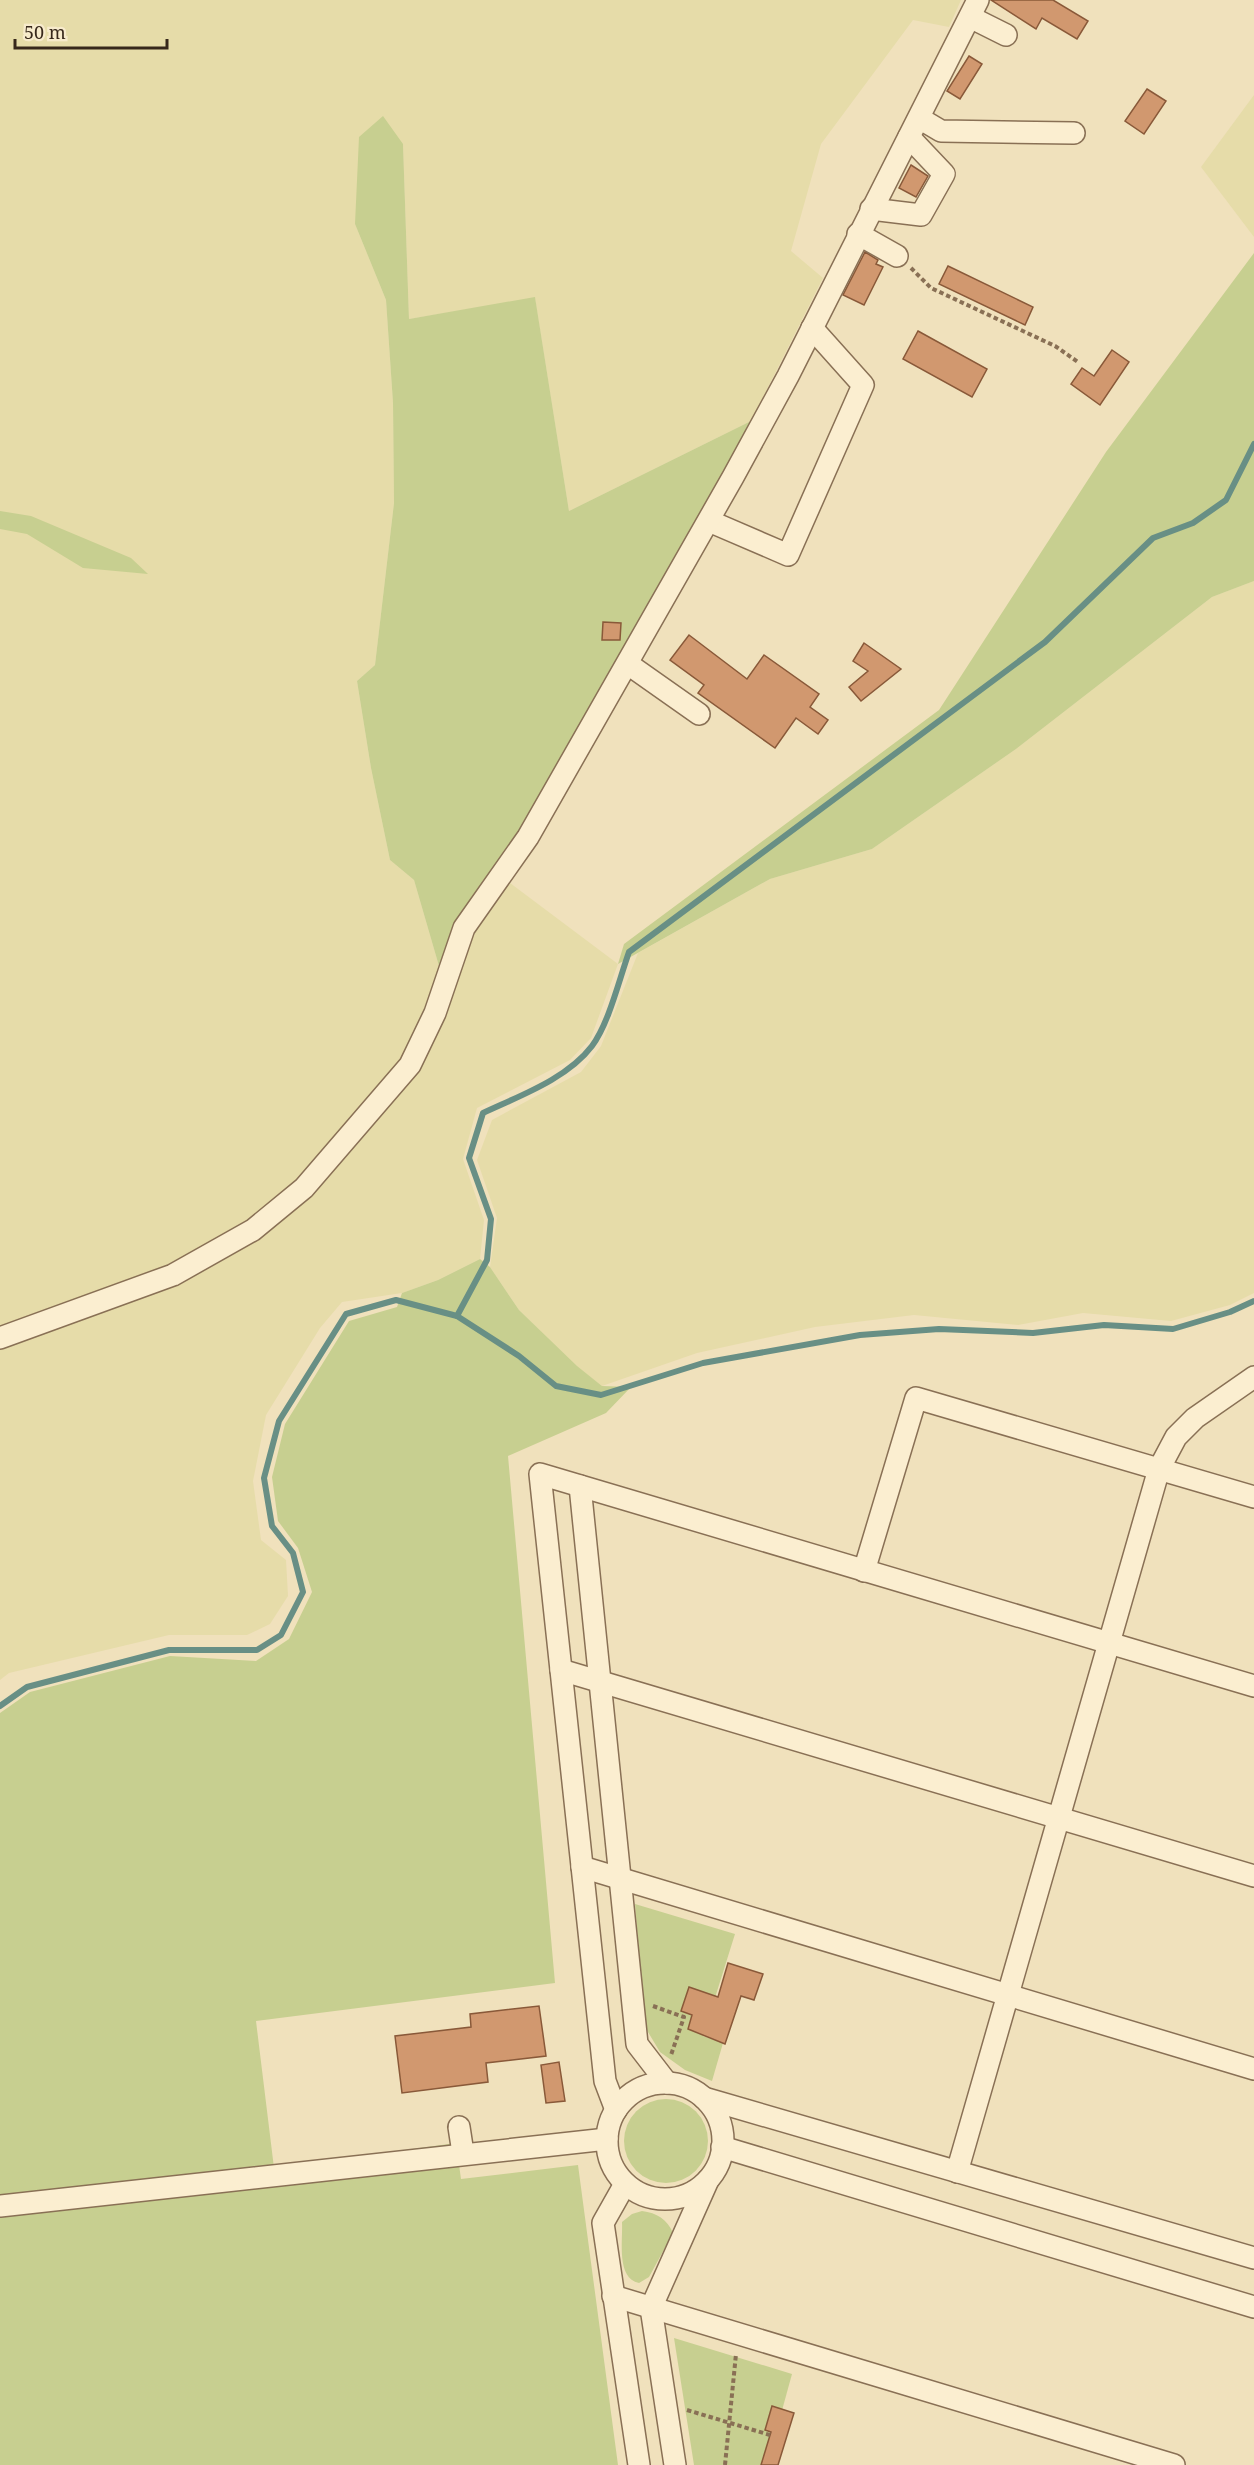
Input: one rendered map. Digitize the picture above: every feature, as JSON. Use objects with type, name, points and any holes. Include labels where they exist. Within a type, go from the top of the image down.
[{"type":"street","points":[[0,1338],[173,1275],[253,1230],[304,1188],[410,1065],[435,1013],[464,928],[528,837],[708,521],[812,328],[974,8],[1006,35]]},
{"type":"street","points":[[919,118],[941,132],[1074,133]]},
{"type":"street","points":[[871,209],[921,215],[944,174],[909,137]]},
{"type":"street","points":[[858,234],[897,255]]},
{"type":"street","points":[[708,521],[788,555],[863,385],[812,328]]},
{"type":"street","points":[[628,664],[699,714]]},
{"type":"street","points":[[957,2172],[1159,1469],[1176,1437],[1195,1418],[1254,1377]]},
{"type":"street","points":[[864,1571],[916,1398],[1254,1497]]},
{"type":"street","points":[[616,2110],[605,2081],[540,1474],[1254,1686]]},
{"type":"street","points":[[580,1486],[637,2044],[665,2080],[687,2088],[704,2098],[1254,2258]]},
{"type":"street","points":[[561,1670],[1254,1876]]},
{"type":"street","points":[[582,1867],[1254,2068]]},
{"type":"street","points":[[665,2080],[629,2095],[616,2110],[608,2128],[607,2139],[613,2168],[625,2184],[642,2195],[659,2199],[677,2198],[694,2191],[708,2180]]},
{"type":"street","points":[[675,2465],[651,2307],[708,2180],[718,2165],[722,2147],[721,2129],[715,2113],[704,2098]]},
{"type":"street","points":[[459,2127],[463,2153]]},
{"type":"street","points":[[0,2206],[463,2153],[607,2139]]},
{"type":"street","points":[[722,2147],[1254,2307]]},
{"type":"street","points":[[625,2184],[603,2223],[639,2465]]},
{"type":"street","points":[[613,2296],[1174,2465]]},
{"type":"path","points":[[897,255],[931,288],[1055,346],[1078,362]]},
{"type":"path","points":[[633,1999],[684,2017],[665,2080]]},
{"type":"path","points":[[725,2465],[736,2354]]},
{"type":"path","points":[[681,2408],[770,2435]]},
{"type":"shaded area","points":[[0,0],[961,0],[949,27],[913,20],[821,144],[791,251],[823,278],[751,421],[569,511],[535,298],[409,319],[403,144],[355,224],[386,300],[393,403],[394,503],[375,665],[357,681],[371,768],[390,860],[414,880],[441,973],[407,1063],[299,1183],[246,1225],[168,1269],[0,1327]]},
{"type":"shaded area","points":[[1254,95],[1254,237],[1201,167]]},
{"type":"shaded area","points":[[1254,581],[1254,1293],[1230,1305],[1171,1321],[1083,1313],[1018,1325],[914,1315],[815,1327],[697,1353],[602,1386],[576,1366],[519,1310],[490,1267],[497,1218],[477,1160],[492,1120],[581,1072],[601,1046],[638,953],[770,879],[872,849],[1016,749],[1212,597]]},
{"type":"shaded area","points":[[506,880],[618,964],[591,1038],[570,1060],[477,1108],[463,1159],[484,1220],[480,1259],[438,1280],[402,1293],[342,1302],[320,1328],[266,1415],[253,1481],[261,1540],[286,1560],[288,1596],[270,1624],[247,1635],[169,1635],[9,1673],[0,1680],[0,1345],[250,1240],[418,1064],[471,931]]},
{"type":"green space","points":[[383,116],[403,144],[409,319],[535,297],[569,511],[751,421],[641,624],[441,973],[414,880],[390,860],[371,768],[357,681],[375,665],[394,503],[393,403],[386,300],[355,224],[359,137]]},
{"type":"green space","points":[[1254,253],[1254,581],[1212,597],[1016,749],[872,849],[770,879],[618,964],[624,944],[939,710],[1106,452]]},
{"type":"green space","points":[[0,511],[31,516],[131,558],[148,574],[83,568],[27,534],[0,529]]},
{"type":"green space","points":[[480,1259],[490,1267],[519,1310],[577,1366],[602,1386],[631,1387],[606,1413],[508,1456],[555,1983],[256,2021],[274,2168],[456,2143],[461,2179],[578,2165],[618,2465],[0,2465],[0,1713],[30,1692],[170,1656],[256,1661],[289,1639],[312,1592],[298,1548],[278,1521],[272,1477],[285,1424],[349,1321],[397,1307],[402,1293],[438,1280]]},
{"type":"green space","points":[[635,1904],[735,1934],[703,2036],[723,2043],[712,2081],[685,2070],[660,2052],[645,2027]]},
{"type":"green space","points":[[658,2099],[674,2099],[690,2106],[701,2117],[708,2133],[705,2157],[696,2171],[674,2183],[658,2183],[642,2176],[631,2165],[624,2149],[624,2133],[631,2117],[642,2106]]},
{"type":"green space","points":[[642,2211],[661,2218],[673,2233],[649,2277],[639,2283],[632,2280],[624,2267],[622,2222],[632,2214]]},
{"type":"green space","points":[[674,2338],[792,2374],[767,2465],[694,2465]]},
{"type":"building","points":[[991,0],[1053,0],[1088,21],[1077,39],[1042,18],[1036,29]]},
{"type":"building","points":[[969,56],[982,64],[960,99],[947,91]]},
{"type":"building","points":[[1147,89],[1166,101],[1144,134],[1125,121]]},
{"type":"building","points":[[911,165],[928,176],[916,197],[899,188]]},
{"type":"building","points":[[865,252],[878,260],[876,264],[883,267],[864,305],[843,295]]},
{"type":"building","points":[[948,266],[1033,307],[1025,325],[939,284]]},
{"type":"building","points":[[918,331],[987,369],[972,397],[903,359]]},
{"type":"building","points":[[1112,350],[1129,362],[1100,405],[1071,384],[1082,368],[1094,376]]},
{"type":"building","points":[[603,622],[621,623],[620,640],[602,640]]},
{"type":"building","points":[[689,635],[747,679],[764,655],[819,694],[810,707],[828,720],[818,734],[796,718],[775,748],[698,693],[704,685],[670,660]]},
{"type":"building","points":[[864,643],[901,669],[861,701],[849,687],[868,671],[853,661]]},
{"type":"building","points":[[728,1963],[763,1974],[754,2000],[741,1996],[725,2044],[688,2029],[692,2015],[681,2011],[689,1987],[718,1997]]},
{"type":"building","points":[[539,2006],[546,2056],[486,2063],[488,2082],[402,2093],[395,2036],[471,2027],[470,2014]]},
{"type":"building","points":[[559,2062],[565,2101],[546,2103],[541,2065]]},
{"type":"building","points":[[772,2406],[794,2413],[778,2465],[761,2465],[771,2432],[765,2430]]},
{"type":"waterway","points":[[0,1706],[27,1687],[169,1650],[257,1650],[281,1635],[303,1592],[293,1553],[272,1526],[264,1478],[279,1421],[346,1314],[396,1300],[457,1316],[487,1260],[491,1219],[469,1158],[483,1113],[542,1086],[582,1058],[604,1026],[629,952],[1045,642],[1153,538],[1193,523],[1226,500],[1254,444]]},
{"type":"waterway","points":[[457,1316],[519,1356],[556,1386],[601,1395],[703,1363],[860,1335],[939,1329],[1033,1333],[1104,1325],[1173,1329],[1230,1312],[1254,1301]]}]
